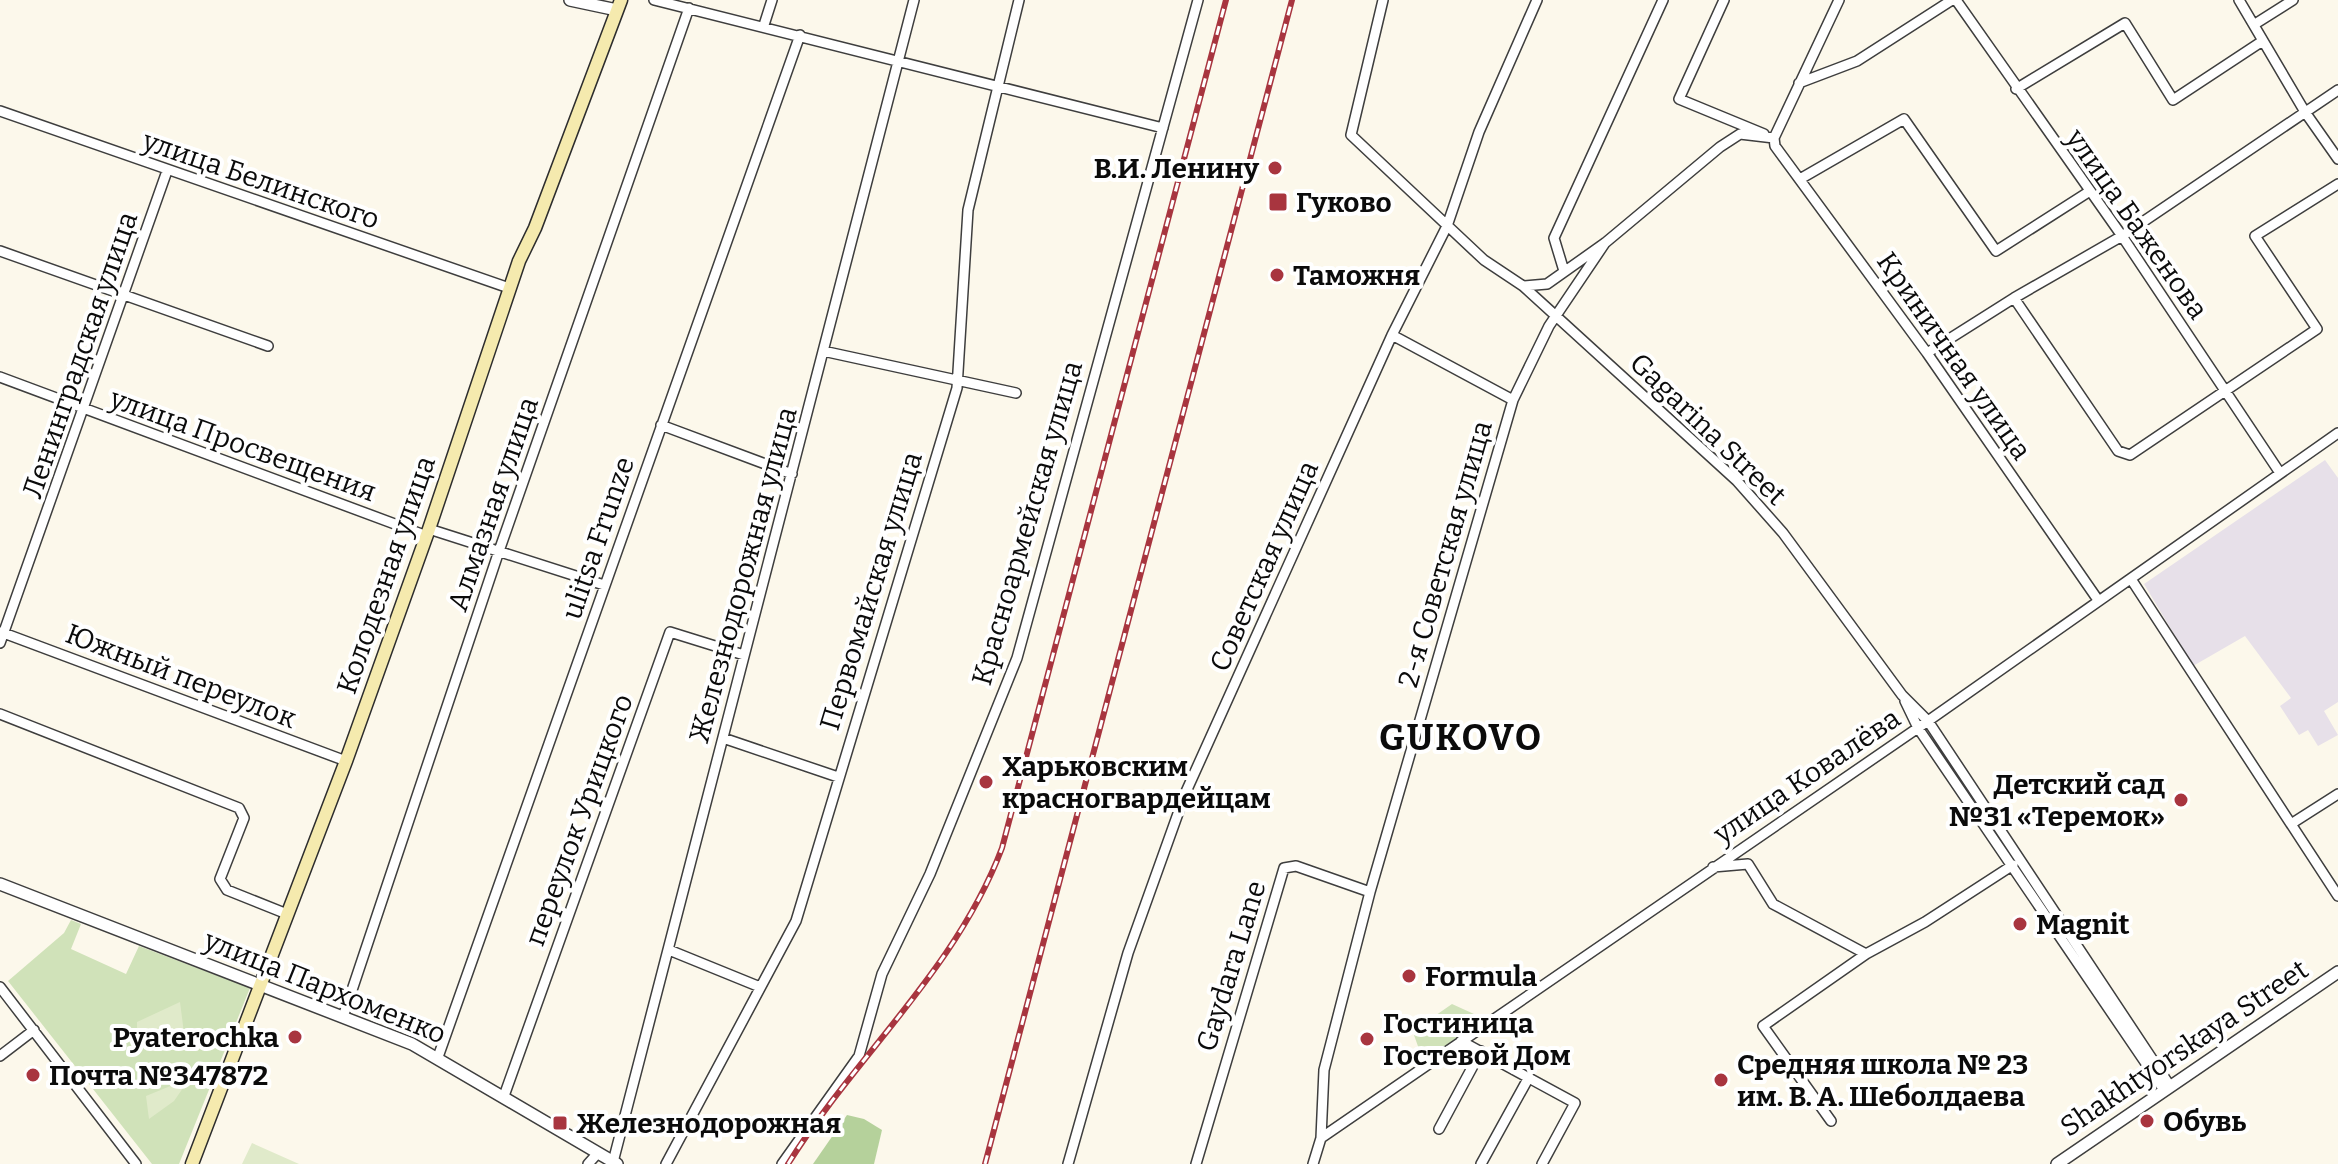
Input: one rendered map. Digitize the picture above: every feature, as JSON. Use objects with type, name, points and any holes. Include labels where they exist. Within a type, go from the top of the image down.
[{"type":"main road","name":"Колодезная улица","points":[[192,1164],[346,761],[428,533],[509,288],[619,5]]},
{"type":"street","points":[[570,0],[619,5]]},
{"type":"street","points":[[654,0],[764,25],[1163,128]]},
{"type":"street","points":[[764,25],[772,0]]},
{"type":"street","name":"Железнодорожная улица","points":[[615,1163],[914,0]]},
{"type":"street","name":"Первомайская улица","points":[[666,1164],[796,921],[957,379],[968,210],[1019,0]]},
{"type":"street","name":"Красноармейская улица","points":[[782,1164],[859,1056],[882,974],[930,874],[1017,658],[1198,0]]},
{"type":"street","name":"Gagarina Street","points":[[1383,0],[1351,135],[1484,260],[1523,286],[1737,481],[1818,577],[1902,695],[1928,721],[2167,1088]]},
{"type":"street","name":"Советская улица","points":[[1068,1164],[1128,953],[1185,794],[1392,335],[1447,226],[1479,132],[1537,0]]},
{"type":"street","points":[[1564,271],[1554,238],[1663,0]]},
{"type":"street","points":[[1724,0],[1679,99],[1774,138]]},
{"type":"street","points":[[1774,138],[1839,0]]},
{"type":"street","points":[[1799,83],[1857,61],[1954,0]]},
{"type":"street","name":"улица Баженова","points":[[1954,0],[2122,236],[2280,473]]},
{"type":"street","points":[[2239,0],[2255,24],[2261,42],[2338,159]]},
{"type":"street","points":[[2255,24],[2293,0]]},
{"type":"street","name":"Алмазная улица","points":[[343,1017],[499,551],[689,8]]},
{"type":"street","points":[[2016,89],[2125,23],[2173,100],[2261,42]]},
{"type":"street","name":"ulitsa Frunze","points":[[438,1057],[800,35]]},
{"type":"street","points":[[1927,353],[2014,298],[2122,236],[2338,90]]},
{"type":"street","name":"улица Белинского","points":[[0,111],[509,288]]},
{"type":"street","points":[[1800,179],[1904,119],[1996,251],[2090,191]]},
{"type":"street","points":[[1523,286],[1547,284],[1605,243],[1720,147],[1740,134],[1774,138]]},
{"type":"street","name":"Криничная улица","points":[[1774,138],[1775,146],[1927,353],[2098,600]]},
{"type":"street","name":"Ленинградская улица","points":[[1,636],[126,295],[167,171]]},
{"type":"street","points":[[2014,298],[2118,451],[2130,455],[2317,329],[2255,236],[2338,184]]},
{"type":"street","name":"2-я Советская улица","points":[[1321,1138],[1324,1070],[1370,892],[1513,400],[1556,316],[1605,243]]},
{"type":"street","points":[[0,251],[268,346]]},
{"type":"street","points":[[1392,335],[1513,400]]},
{"type":"street","points":[[823,351],[1016,393]]},
{"type":"street","name":"улица Просвещения","points":[[0,377],[428,533],[499,551],[604,585]]},
{"type":"street","points":[[661,425],[792,474]]},
{"type":"street","name":"улица Ковалёва","points":[[1321,1138],[1918,728],[2338,433]]},
{"type":"street","points":[[2131,579],[2338,896]]},
{"type":"street","name":"переулок Урицкого","points":[[504,1096],[670,632],[744,655]]},
{"type":"street","name":"Южный переулок","points":[[1,636],[346,761]]},
{"type":"street","name":"Gagarina Street","points":[[1902,695],[1918,728],[2167,1088]]},
{"type":"street","points":[[0,714],[239,808],[244,818],[220,879],[227,890],[287,914]]},
{"type":"street","points":[[723,738],[838,777]]},
{"type":"street","points":[[2291,824],[2338,794]]},
{"type":"street","points":[[1710,868],[1748,864],[1773,904],[1866,954]]},
{"type":"street","points":[[1831,1121],[1763,1026],[1866,954],[2013,865]]},
{"type":"street","name":"Gaydara Lane","points":[[1196,1164],[1284,868],[1296,866],[1370,892]]},
{"type":"street","name":"улица Пархоменко","points":[[0,884],[438,1057],[615,1163]]},
{"type":"street","points":[[669,950],[760,987]]},
{"type":"street","name":"Shakhtyorskaya Street","points":[[2057,1164],[2338,972]]},
{"type":"street","points":[[0,987],[136,1164]]},
{"type":"street","points":[[0,1056],[34,1030]]},
{"type":"street","points":[[1461,1041],[1575,1103],[1542,1164]]},
{"type":"street","points":[[1439,1129],[1481,1051]]},
{"type":"street","points":[[1481,1164],[1529,1077]]},
{"type":"street","points":[[1313,1164],[1321,1138]]},
{"type":"street","points":[[588,1164],[597,1154]]},
{"type":"shaded area","points":[[2325,460],[2338,478],[2338,702],[2324,711],[2338,735],[2318,746],[2308,730],[2299,735],[2280,706],[2291,698],[2245,636],[2193,666],[2144,584]]},
{"type":"green space","points":[[71,920],[81,924],[71,949],[126,974],[139,946],[250,988],[179,1164],[152,1164],[8,981],[64,933]]},
{"type":"green space","points":[[180,1002],[184,1033],[150,1047],[137,1037],[137,1022]]},
{"type":"green space","points":[[1452,1004],[1474,1014],[1473,1028],[1431,1057],[1420,1052],[1414,1035],[1416,1029]]},
{"type":"green space","points":[[190,1078],[174,1101],[149,1119],[146,1096]]},
{"type":"green space","points":[[847,1115],[864,1119],[882,1130],[874,1164],[813,1164]]},
{"type":"green space","points":[[252,1143],[299,1164],[242,1164]]},
{"type":"railway","points":[[788,1164],[959,934],[1002,848],[1226,0]]},
{"type":"railway","points":[[985,1164],[1292,0]]},
{"type":"place","name":"В.И. Ленину","points":[[1275,168]]},
{"type":"place","name":"Гуково","points":[[1278,202]]},
{"type":"place","name":"Таможня","points":[[1277,275]]},
{"type":"place","name":"Харьковским красногвардейцам","points":[[986,782]]},
{"type":"place","name":"Детский сад №31 «Теремок»","points":[[2181,800]]},
{"type":"place","name":"Magnit","points":[[2020,924]]},
{"type":"place","name":"Formula","points":[[1409,976]]},
{"type":"place","name":"Pyaterochka","points":[[295,1037]]},
{"type":"place","name":"Гостиница Гостевой Дом","points":[[1367,1039]]},
{"type":"place","name":"Почта №347872","points":[[33,1075]]},
{"type":"place","name":"Средняя школа № 23 им. В. А. Шеболдаева","points":[[1721,1080]]},
{"type":"place","name":"Обувь","points":[[2147,1121]]},
{"type":"place","name":"Железнодорожная","points":[[560,1123]]},
{"type":"district","name":"GUKOVO","points":[[1461,738]]}]
